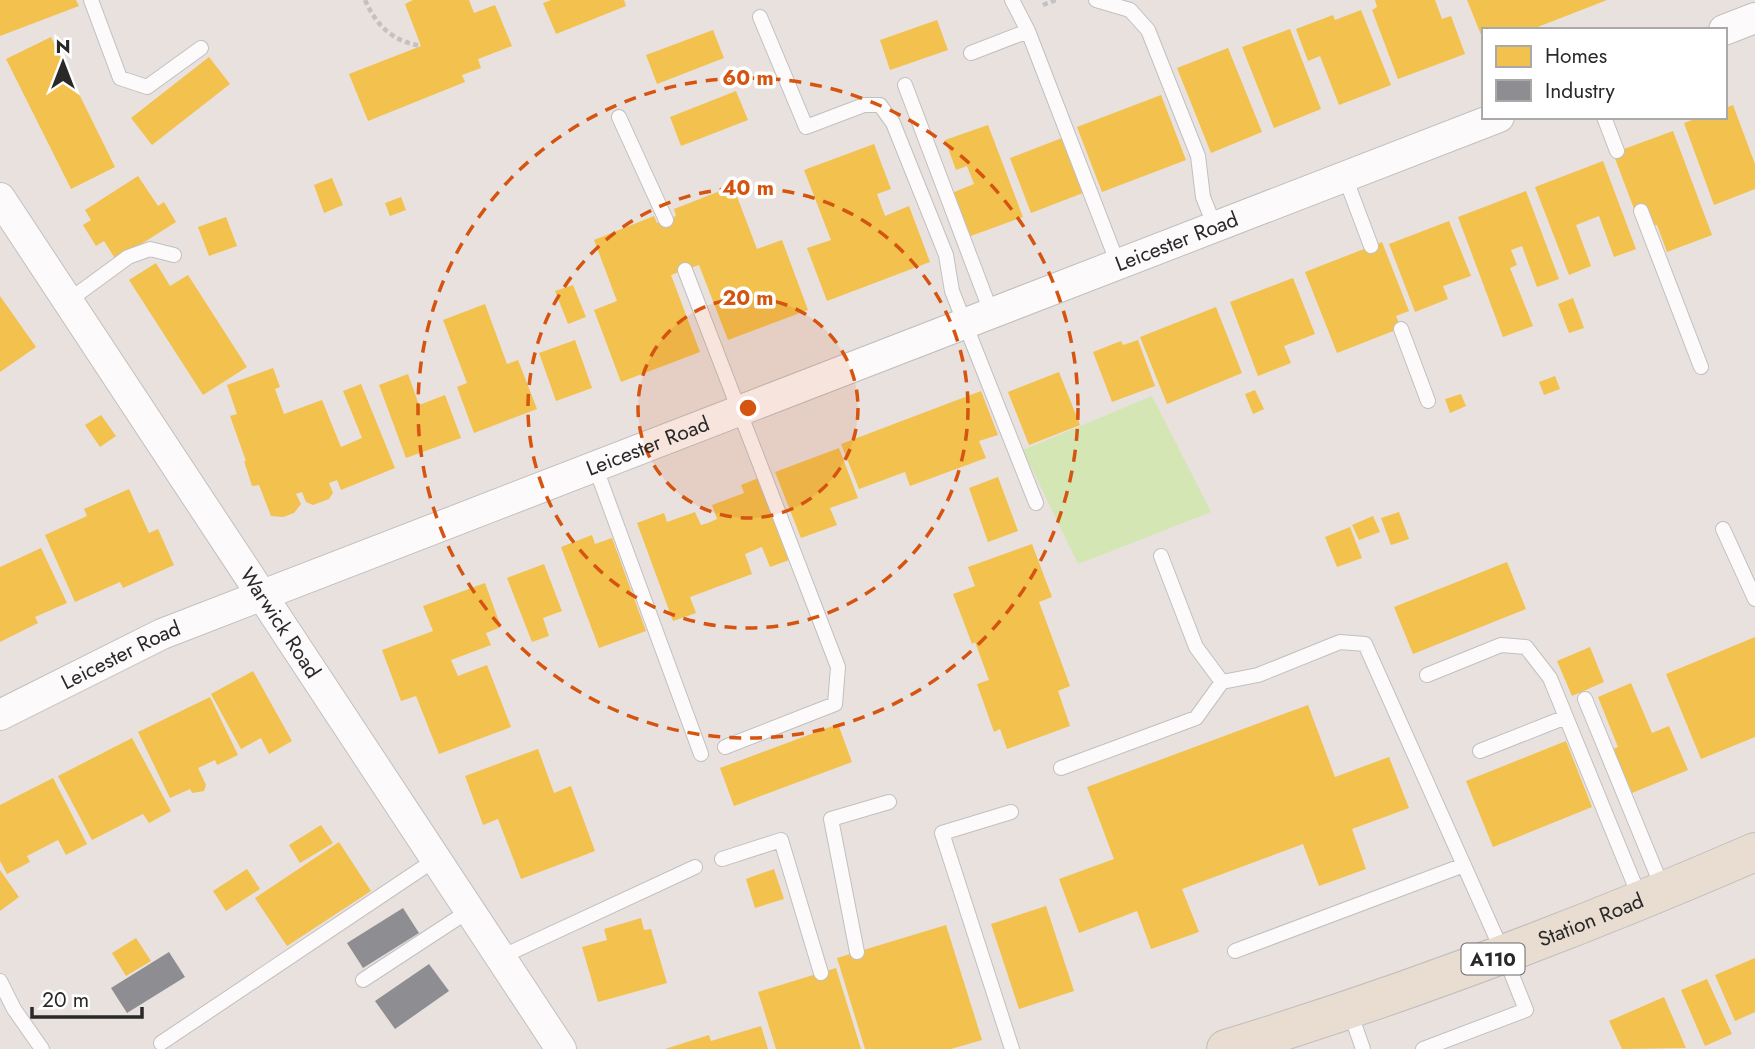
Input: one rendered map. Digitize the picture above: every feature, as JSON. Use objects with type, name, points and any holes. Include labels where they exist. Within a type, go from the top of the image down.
[{"type":"main road","name":"Station Road","points":[[1226,1049],[1349,1010],[1504,955],[1755,852]]},
{"type":"street","points":[[1727,29],[1755,18]]},
{"type":"street","name":"Leicester Road","points":[[0,715],[162,634],[1494,119]]},
{"type":"street","name":"Warwick Road","points":[[0,198],[561,1049]]},
{"type":"lane","points":[[90,0],[120,78],[147,87],[201,48]]},
{"type":"lane","points":[[1012,0],[1028,31],[1118,264]]},
{"type":"lane","points":[[1096,0],[1130,10],[1148,30],[1198,156],[1203,197],[1215,227]]},
{"type":"lane","points":[[760,17],[806,127],[864,105],[880,105],[893,123],[946,255],[952,292],[977,317]]},
{"type":"lane","points":[[971,53],[1028,31]]},
{"type":"lane","points":[[905,85],[1036,503]]},
{"type":"lane","points":[[619,117],[666,220]]},
{"type":"lane","points":[[1605,119],[1617,152]]},
{"type":"lane","points":[[1345,177],[1371,246]]},
{"type":"lane","points":[[1641,211],[1701,367]]},
{"type":"lane","points":[[68,301],[128,257],[150,249],[174,255]]},
{"type":"lane","points":[[685,270],[838,667],[835,704],[726,747]]},
{"type":"lane","points":[[1401,329],[1428,401]]},
{"type":"lane","points":[[595,466],[701,754]]},
{"type":"lane","points":[[1723,529],[1755,599]]},
{"type":"lane","points":[[1161,556],[1196,647],[1222,681]]},
{"type":"lane","points":[[1060,768],[1196,718],[1222,681],[1258,676],[1340,642],[1365,644],[1526,1010],[1423,1049]]},
{"type":"lane","points":[[1427,676],[1501,645],[1527,647],[1550,678],[1566,717],[1652,895]]},
{"type":"lane","points":[[1585,699],[1652,895]]},
{"type":"lane","points":[[1480,751],[1566,717]]},
{"type":"lane","points":[[857,952],[831,819],[889,802]]},
{"type":"lane","points":[[1011,812],[942,832],[1012,1049]]},
{"type":"lane","points":[[722,859],[781,840],[821,973]]},
{"type":"lane","points":[[162,1044],[436,859]]},
{"type":"lane","points":[[1235,951],[1464,865]]},
{"type":"lane","points":[[502,957],[695,867]]},
{"type":"lane","points":[[363,981],[470,910]]},
{"type":"lane","points":[[0,981],[14,1009],[42,1049]]},
{"type":"lane","points":[[1349,1010],[1363,1049]]},
{"type":"path","points":[[365,0],[376,19],[400,42],[421,46]]},
{"type":"green space","points":[[1152,396],[1211,512],[1078,564],[1023,450]]},
{"type":"building: Homes","points":[[0,0],[76,0],[79,6],[0,36]]},
{"type":"building: Homes","points":[[413,0],[469,0],[474,13],[495,5],[512,46],[478,59],[481,68],[462,75],[465,82],[368,121],[349,74],[421,46],[405,4]]},
{"type":"building: Homes","points":[[551,0],[624,0],[626,6],[556,34],[543,3]]},
{"type":"building: Homes","points":[[1375,0],[1435,0],[1442,19],[1451,16],[1465,54],[1398,79],[1372,10],[1377,7]]},
{"type":"building: Homes","points":[[1467,0],[1607,0],[1535,28],[1482,28],[1482,37]]},
{"type":"building: Homes","points":[[1361,10],[1391,85],[1339,105],[1320,56],[1308,61],[1296,29],[1333,15],[1335,20]]},
{"type":"building: Homes","points":[[937,20],[948,50],[890,70],[880,40]]},
{"type":"building: Homes","points":[[1290,29],[1321,109],[1274,128],[1242,47]]},
{"type":"building: Homes","points":[[713,30],[724,58],[657,84],[646,55]]},
{"type":"building: Homes","points":[[51,37],[115,167],[71,189],[6,59]]},
{"type":"building: Homes","points":[[1228,48],[1262,132],[1211,153],[1177,68]]},
{"type":"building: Homes","points":[[209,57],[230,84],[152,145],[131,118]]},
{"type":"building: Homes","points":[[736,91],[748,120],[681,146],[670,117]]},
{"type":"building: Homes","points":[[1161,95],[1186,160],[1102,192],[1077,127]]},
{"type":"building: Homes","points":[[1733,105],[1755,164],[1755,189],[1714,205],[1684,123],[1695,119],[1727,119],[1727,107]]},
{"type":"building: Homes","points":[[988,125],[1023,217],[968,237],[952,193],[974,184],[967,166],[956,170],[945,140]]},
{"type":"building: Homes","points":[[1673,131],[1712,235],[1667,252],[1657,225],[1650,227],[1636,214],[1613,153]]},
{"type":"building: Homes","points":[[1062,138],[1083,193],[1031,213],[1010,158]]},
{"type":"building: Homes","points":[[874,144],[891,189],[877,194],[885,216],[909,206],[930,262],[827,301],[807,248],[831,240],[804,170]]},
{"type":"building: Homes","points":[[1603,161],[1636,249],[1614,257],[1599,216],[1576,225],[1591,266],[1569,275],[1535,187]]},
{"type":"building: Homes","points":[[138,176],[158,206],[164,202],[176,222],[116,260],[104,241],[96,246],[83,225],[91,220],[85,210]]},
{"type":"building: Homes","points":[[332,178],[343,205],[324,213],[314,185]]},
{"type":"building: Homes","points":[[733,186],[757,249],[782,240],[808,310],[728,340],[699,265],[671,275],[700,352],[621,382],[594,310],[617,301],[594,240],[654,216],[657,223],[676,216],[674,209]]},
{"type":"building: Homes","points":[[1526,191],[1559,279],[1537,287],[1522,246],[1511,250],[1517,265],[1510,268],[1533,326],[1503,337],[1458,217]]},
{"type":"building: Homes","points":[[401,197],[406,210],[390,216],[385,203]]},
{"type":"building: Homes","points":[[226,217],[237,246],[209,256],[198,227]]},
{"type":"building: Homes","points":[[1449,221],[1471,276],[1443,286],[1448,299],[1415,312],[1389,244]]},
{"type":"building: Homes","points":[[1382,242],[1409,311],[1396,316],[1401,328],[1337,353],[1305,272]]},
{"type":"building: Homes","points":[[156,263],[170,286],[188,275],[247,367],[203,395],[129,280]]},
{"type":"building: Homes","points":[[1293,278],[1315,334],[1284,346],[1291,363],[1258,376],[1230,302]]},
{"type":"building: Homes","points":[[573,285],[586,317],[568,324],[555,291]]},
{"type":"building: Homes","points":[[0,296],[36,347],[0,372]]},
{"type":"building: Homes","points":[[1573,298],[1584,328],[1569,333],[1558,304]]},
{"type":"building: Homes","points":[[485,304],[507,364],[518,360],[537,409],[474,433],[457,387],[467,383],[443,320]]},
{"type":"building: Homes","points":[[1216,307],[1242,373],[1167,404],[1140,337]]},
{"type":"building: Homes","points":[[575,340],[592,388],[556,401],[539,353]]},
{"type":"building: Homes","points":[[1138,340],[1155,386],[1112,402],[1093,352],[1121,341],[1123,345]]},
{"type":"building: Homes","points":[[273,368],[280,387],[275,389],[284,414],[322,400],[341,447],[362,438],[343,391],[361,384],[395,468],[341,490],[337,480],[329,483],[333,493],[329,499],[313,505],[306,502],[302,492],[296,494],[301,504],[294,513],[283,517],[271,516],[259,485],[252,486],[230,416],[237,414],[227,385]]},
{"type":"building: Homes","points":[[1059,372],[1080,425],[1029,445],[1008,392]]},
{"type":"building: Homes","points":[[408,374],[419,405],[445,395],[461,438],[406,458],[379,385]]},
{"type":"building: Homes","points":[[1555,376],[1560,389],[1544,395],[1539,382]]},
{"type":"building: Homes","points":[[1255,390],[1264,409],[1253,414],[1245,394]]},
{"type":"building: Homes","points":[[981,391],[998,435],[979,441],[986,458],[910,486],[905,472],[859,489],[841,444]]},
{"type":"building: Homes","points":[[1461,394],[1466,406],[1450,413],[1445,399]]},
{"type":"building: Homes","points":[[101,415],[116,436],[100,447],[85,425]]},
{"type":"building: Homes","points":[[839,448],[858,498],[830,508],[837,525],[801,538],[775,472]]},
{"type":"building: Homes","points":[[761,477],[792,559],[770,567],[762,547],[745,554],[752,574],[690,597],[696,613],[673,621],[637,523],[664,513],[667,522],[695,512],[701,525],[708,523],[717,519],[712,505],[744,493],[741,485]]},
{"type":"building: Homes","points":[[998,477],[1018,531],[988,542],[969,488]]},
{"type":"building: Homes","points":[[129,489],[149,533],[158,529],[174,565],[123,588],[120,582],[75,602],[45,535],[87,516],[84,509]]},
{"type":"building: Homes","points":[[1399,512],[1409,539],[1391,545],[1381,518]]},
{"type":"building: Homes","points":[[1373,516],[1380,532],[1359,540],[1352,525]]},
{"type":"building: Homes","points":[[1350,527],[1362,558],[1337,567],[1325,537]]},
{"type":"building: Homes","points":[[592,535],[595,544],[612,538],[646,631],[599,648],[561,547]]},
{"type":"building: Homes","points":[[1032,544],[1052,597],[1039,602],[1070,686],[1058,691],[1070,726],[1007,749],[1000,729],[994,732],[977,684],[989,680],[953,594],[975,586],[968,567]]},
{"type":"building: Homes","points":[[41,548],[67,603],[35,617],[38,623],[0,642],[0,567]]},
{"type":"building: Homes","points":[[1507,562],[1526,609],[1413,654],[1394,607]]},
{"type":"building: Homes","points":[[544,564],[562,611],[543,618],[549,636],[532,642],[507,578]]},
{"type":"building: Homes","points":[[485,583],[501,627],[486,633],[491,645],[451,660],[458,676],[487,665],[511,727],[439,754],[416,696],[401,701],[382,650],[433,631],[423,606]]},
{"type":"building: Homes","points":[[1755,637],[1755,737],[1701,759],[1666,674]]},
{"type":"building: Homes","points":[[1590,647],[1604,682],[1572,696],[1557,661]]},
{"type":"building: Homes","points":[[253,671],[292,741],[269,754],[261,738],[241,749],[211,694]]},
{"type":"building: Homes","points":[[1631,683],[1652,733],[1669,726],[1688,770],[1632,793],[1613,749],[1618,747],[1598,697]]},
{"type":"building: Homes","points":[[210,697],[238,755],[217,765],[215,760],[198,768],[206,785],[204,791],[192,793],[190,789],[170,798],[138,732]]},
{"type":"building: Homes","points":[[1308,705],[1335,777],[1389,757],[1409,808],[1352,829],[1366,869],[1319,886],[1303,844],[1182,889],[1199,932],[1151,949],[1137,911],[1079,933],[1059,879],[1114,859],[1087,787]]},
{"type":"building: Homes","points":[[838,724],[852,762],[734,806],[720,768]]},
{"type":"building: Homes","points":[[132,738],[171,811],[149,823],[143,814],[92,840],[58,776]]},
{"type":"building: Homes","points":[[1566,741],[1592,807],[1493,847],[1466,781]]},
{"type":"building: Homes","points":[[538,749],[554,793],[571,786],[595,851],[521,879],[498,819],[483,825],[465,776]]},
{"type":"building: Homes","points":[[53,778],[87,844],[66,855],[58,840],[27,856],[30,862],[7,874],[0,861],[0,805]]},
{"type":"building: Homes","points":[[321,825],[333,843],[300,863],[289,845]]},
{"type":"building: Homes","points":[[339,842],[371,891],[287,946],[255,898]]},
{"type":"building: Homes","points":[[247,869],[260,889],[226,911],[213,891]]},
{"type":"building: Homes","points":[[774,869],[784,899],[755,908],[746,879]]},
{"type":"building: Homes","points":[[0,870],[19,897],[0,911]]},
{"type":"building: Homes","points":[[1046,906],[1074,991],[1019,1009],[991,924]]},
{"type":"building: Homes","points":[[641,918],[644,930],[651,929],[667,983],[598,1002],[582,947],[607,940],[604,929]]},
{"type":"building: Homes","points":[[946,925],[982,1040],[951,1049],[865,1049],[837,958]]},
{"type":"building: Homes","points":[[136,938],[151,961],[126,976],[112,953]]},
{"type":"building: Homes","points":[[1755,958],[1755,1012],[1735,1021],[1715,975]]},
{"type":"building: Homes","points":[[836,968],[861,1049],[776,1049],[758,992]]},
{"type":"building: Homes","points":[[1707,979],[1732,1034],[1705,1046],[1681,990]]},
{"type":"building: Homes","points":[[1664,997],[1686,1048],[1622,1049],[1609,1021]]},
{"type":"building: Homes","points":[[761,1026],[768,1049],[665,1049],[709,1035],[711,1041]]},
{"type":"building: Industry","points":[[403,908],[419,933],[363,968],[347,943]]},
{"type":"building: Industry","points":[[169,952],[185,977],[127,1013],[111,988]]},
{"type":"building: Industry","points":[[429,964],[449,991],[395,1029],[375,1001]]}]
